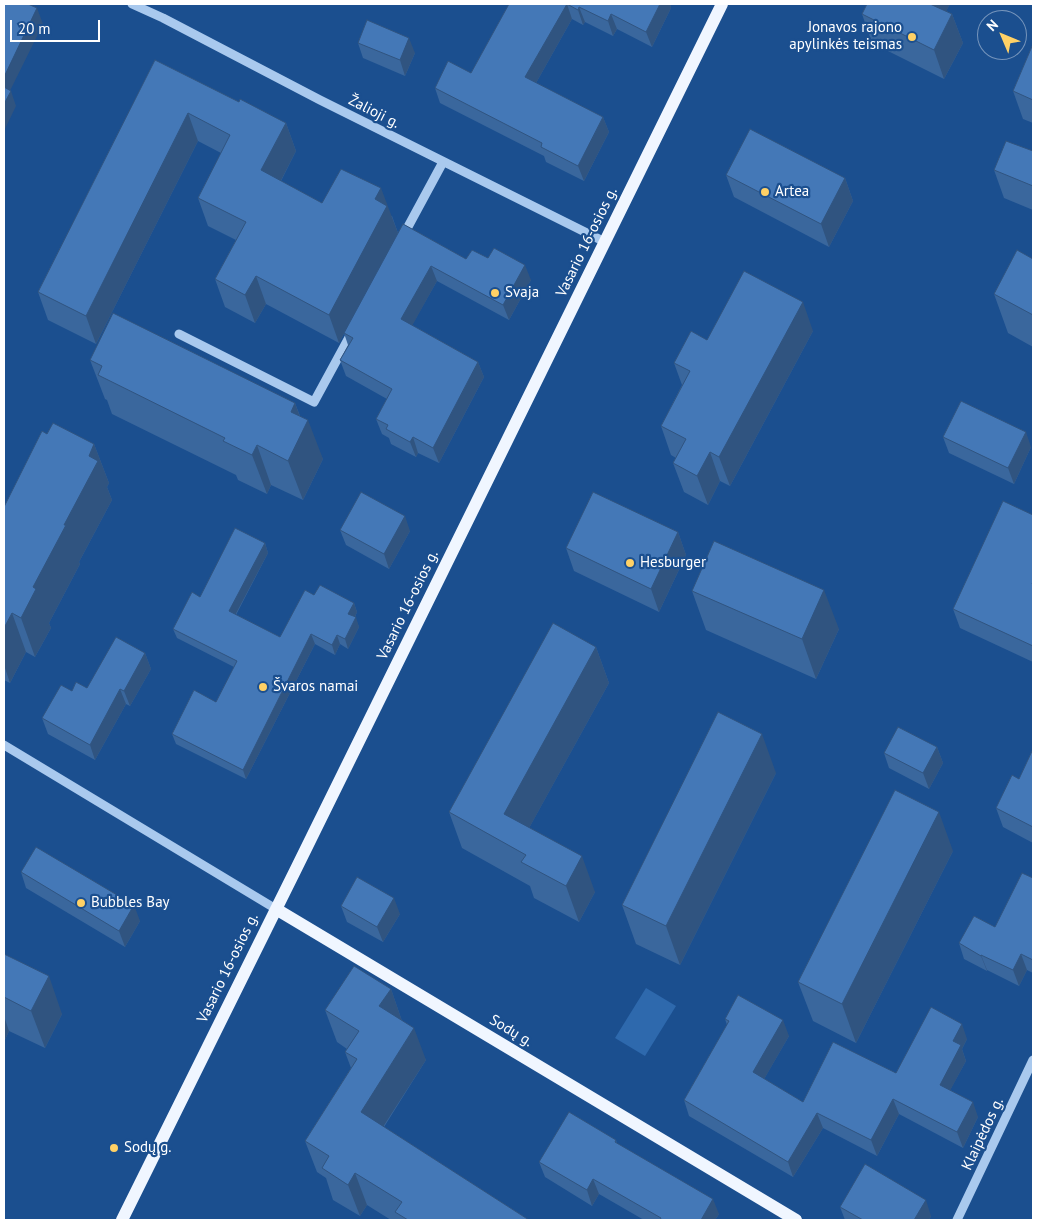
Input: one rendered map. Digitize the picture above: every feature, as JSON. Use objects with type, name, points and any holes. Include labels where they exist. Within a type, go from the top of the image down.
[{"type":"main road","name":"Vasario 16-osios g.","points":[[122,1220],[722,4]]},
{"type":"main road","name":"Sodų g.","points":[[276,909],[796,1220]]},
{"type":"street","name":"Žalioji g.","points":[[132,4],[605,242]]},
{"type":"street","points":[[399,244],[443,162]]},
{"type":"street","points":[[180,334],[314,402],[356,323]]},
{"type":"street","name":"Sodų g.","points":[[4,745],[276,909]]},
{"type":"street","name":"Klaipėdos g.","points":[[957,1220],[1033,1060]]},
{"type":"shaded area","points":[[646,988],[676,1006],[645,1056],[615,1038]]},
{"type":"building","points":[[4,4],[28,4],[37,8],[4,77]]},
{"type":"building","points":[[509,4],[567,4],[525,77],[603,117],[578,166],[541,147],[542,143],[435,88],[448,61],[471,73]]},
{"type":"building","points":[[567,4],[660,4],[646,32],[611,14],[608,21],[579,7],[578,10]]},
{"type":"building","points":[[867,4],[930,4],[952,14],[934,50],[862,14]]},
{"type":"building","points":[[367,20],[409,38],[400,60],[358,43]]},
{"type":"building","points":[[1033,44],[1033,100],[1013,91]]},
{"type":"building","points":[[155,60],[239,102],[240,99],[286,123],[261,170],[322,203],[341,169],[381,188],[375,199],[387,206],[329,315],[256,276],[245,295],[215,279],[246,222],[198,198],[230,135],[188,113],[86,316],[38,292]]},
{"type":"building","points":[[4,87],[11,91],[4,104]]},
{"type":"building","points":[[750,129],[845,178],[821,224],[726,175]]},
{"type":"building","points":[[1006,141],[1033,151],[1033,186],[994,170]]},
{"type":"building","points":[[403,224],[466,259],[472,250],[488,258],[494,248],[525,265],[503,305],[431,266],[401,319],[478,362],[433,448],[413,437],[410,442],[386,429],[388,425],[376,419],[392,389],[340,360],[353,338],[344,333]]},
{"type":"building","points":[[1017,250],[1033,259],[1033,315],[994,294]]},
{"type":"building","points":[[744,271],[803,302],[719,457],[710,452],[697,476],[673,463],[686,439],[661,426],[690,371],[674,363],[691,331],[707,340]]},
{"type":"building","points":[[113,313],[295,403],[291,412],[308,420],[288,461],[257,445],[252,455],[223,441],[225,438],[98,375],[102,366],[90,360]]},
{"type":"building","points":[[961,401],[1026,432],[1008,468],[943,437]]},
{"type":"building","points":[[53,423],[94,444],[89,456],[98,461],[33,587],[36,589],[21,618],[12,613],[4,628],[4,507],[42,431],[47,434]]},
{"type":"building","points":[[361,492],[405,516],[384,554],[340,530]]},
{"type":"building","points":[[593,492],[678,532],[651,589],[566,548]]},
{"type":"building","points":[[1003,501],[1033,515],[1033,646],[953,609]]},
{"type":"building","points":[[235,528],[265,543],[229,611],[280,637],[305,590],[314,595],[320,585],[354,603],[348,614],[356,617],[345,639],[337,635],[332,645],[311,634],[243,770],[172,734],[194,690],[216,702],[237,661],[173,629],[192,592],[200,597]]},
{"type":"building","points":[[714,541],[824,590],[802,639],[692,591]]},
{"type":"building","points":[[553,623],[596,647],[504,814],[582,856],[566,886],[521,862],[526,855],[449,812]]},
{"type":"building","points":[[116,637],[145,653],[124,691],[120,689],[90,745],[42,718],[61,685],[72,691],[76,682],[87,688]]},
{"type":"building","points":[[718,712],[762,734],[666,926],[622,905]]},
{"type":"building","points":[[898,727],[937,747],[923,773],[884,753]]},
{"type":"building","points":[[1033,749],[1033,827],[996,808],[1012,775],[1019,779]]},
{"type":"building","points":[[895,790],[939,812],[842,1004],[798,982]]},
{"type":"building","points":[[36,847],[134,905],[119,931],[21,872]]},
{"type":"building","points":[[1022,873],[1033,878],[1033,960],[1021,954],[1013,970],[981,956],[959,943],[974,916],[995,927]]},
{"type":"building","points":[[357,877],[394,898],[377,927],[341,906]]},
{"type":"building","points":[[4,954],[49,976],[31,1011],[4,997]]},
{"type":"building","points":[[354,966],[391,989],[379,1006],[414,1028],[361,1112],[529,1220],[408,1220],[395,1212],[402,1202],[355,1173],[348,1185],[322,1168],[329,1156],[305,1141],[357,1059],[345,1052],[359,1031],[325,1010]]},
{"type":"building","points":[[738,995],[783,1020],[753,1072],[803,1102],[833,1042],[896,1073],[931,1007],[962,1024],[953,1041],[961,1045],[940,1085],[973,1102],[957,1132],[893,1099],[871,1140],[817,1113],[788,1162],[684,1100],[729,1021],[725,1019]]},
{"type":"building","points":[[569,1112],[616,1140],[615,1142],[713,1199],[701,1220],[660,1220],[661,1218],[593,1179],[587,1190],[539,1162]]},
{"type":"building","points":[[865,1164],[926,1200],[914,1220],[863,1220],[840,1207]]},
{"type":"place","name":"Jonavos rajono apylinkės teismas","points":[[912,37]]},
{"type":"place","name":"Artea","points":[[765,192]]},
{"type":"place","name":"Svaja","points":[[495,293]]},
{"type":"place","name":"Hesburger","points":[[630,563]]},
{"type":"place","name":"Švaros namai","points":[[263,687]]},
{"type":"place","name":"Bubbles Bay","points":[[81,903]]},
{"type":"place","name":"Sodų g.","points":[[114,1148]]}]
